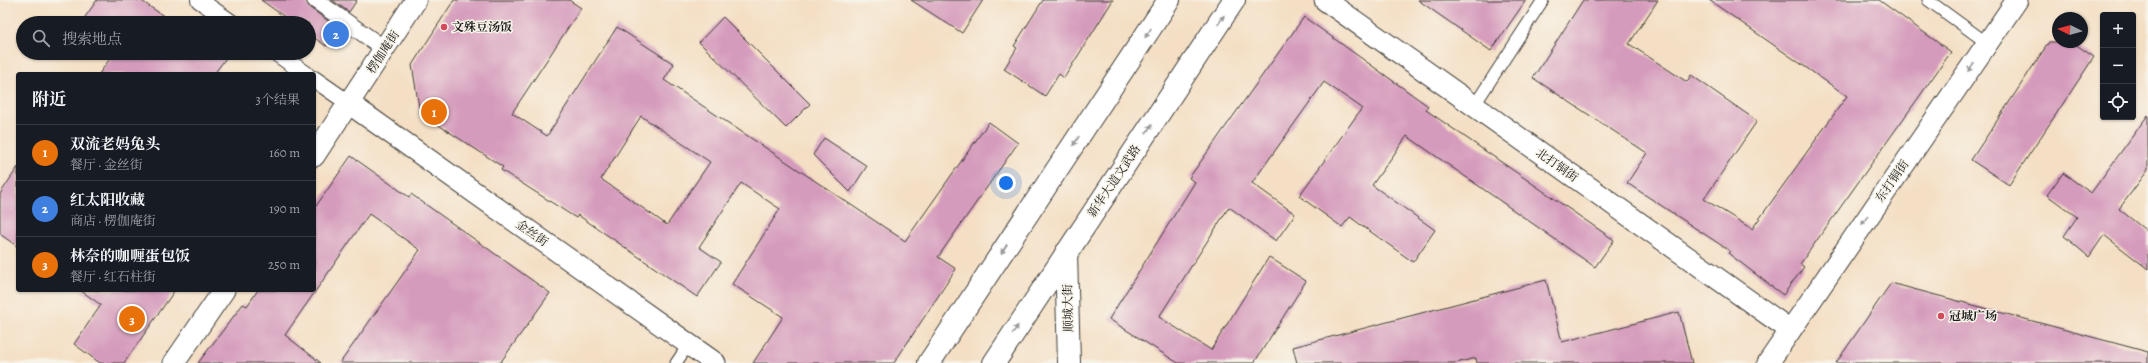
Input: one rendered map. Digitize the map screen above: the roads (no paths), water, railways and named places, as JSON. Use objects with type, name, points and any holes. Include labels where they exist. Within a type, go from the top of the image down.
[{"type":"main road","points":[[929,363],[1169,0]]},
{"type":"main road","name":"新华大道文武路","points":[[994,363],[1234,0]]},
{"type":"main road","name":"顺城大街","points":[[1066,253],[1069,363]]},
{"type":"street","points":[[199,0],[222,16]]},
{"type":"street","points":[[314,0],[385,49]]},
{"type":"street","name":"楞伽庵街","points":[[316,153],[350,104],[416,0]]},
{"type":"street","name":"北打铜街","points":[[1325,0],[1790,330]]},
{"type":"street","name":"东打铜街","points":[[1768,363],[2017,0]]},
{"type":"street","points":[[286,60],[303,72]]},
{"type":"street","points":[[316,80],[350,104]]},
{"type":"street","name":"金丝街","points":[[350,104],[715,363]]},
{"type":"street","points":[[177,359],[223,292]]},
{"type":"lane","points":[[1474,106],[1543,0]]},
{"type":"lane","points":[[1928,0],[1987,43]]},
{"type":"lane","points":[[676,363],[689,344]]},
{"type":"place","name":"文殊豆汤饭","points":[[444,27]]},
{"type":"place","name":"红太阳收藏","points":[[336,34]]},
{"type":"place","name":"双流老妈兔头","points":[[434,112]]},
{"type":"place","name":"冠城广场","points":[[1941,316]]},
{"type":"place","name":"林奈的咖喱蛋包饭","points":[[132,319]]}]
